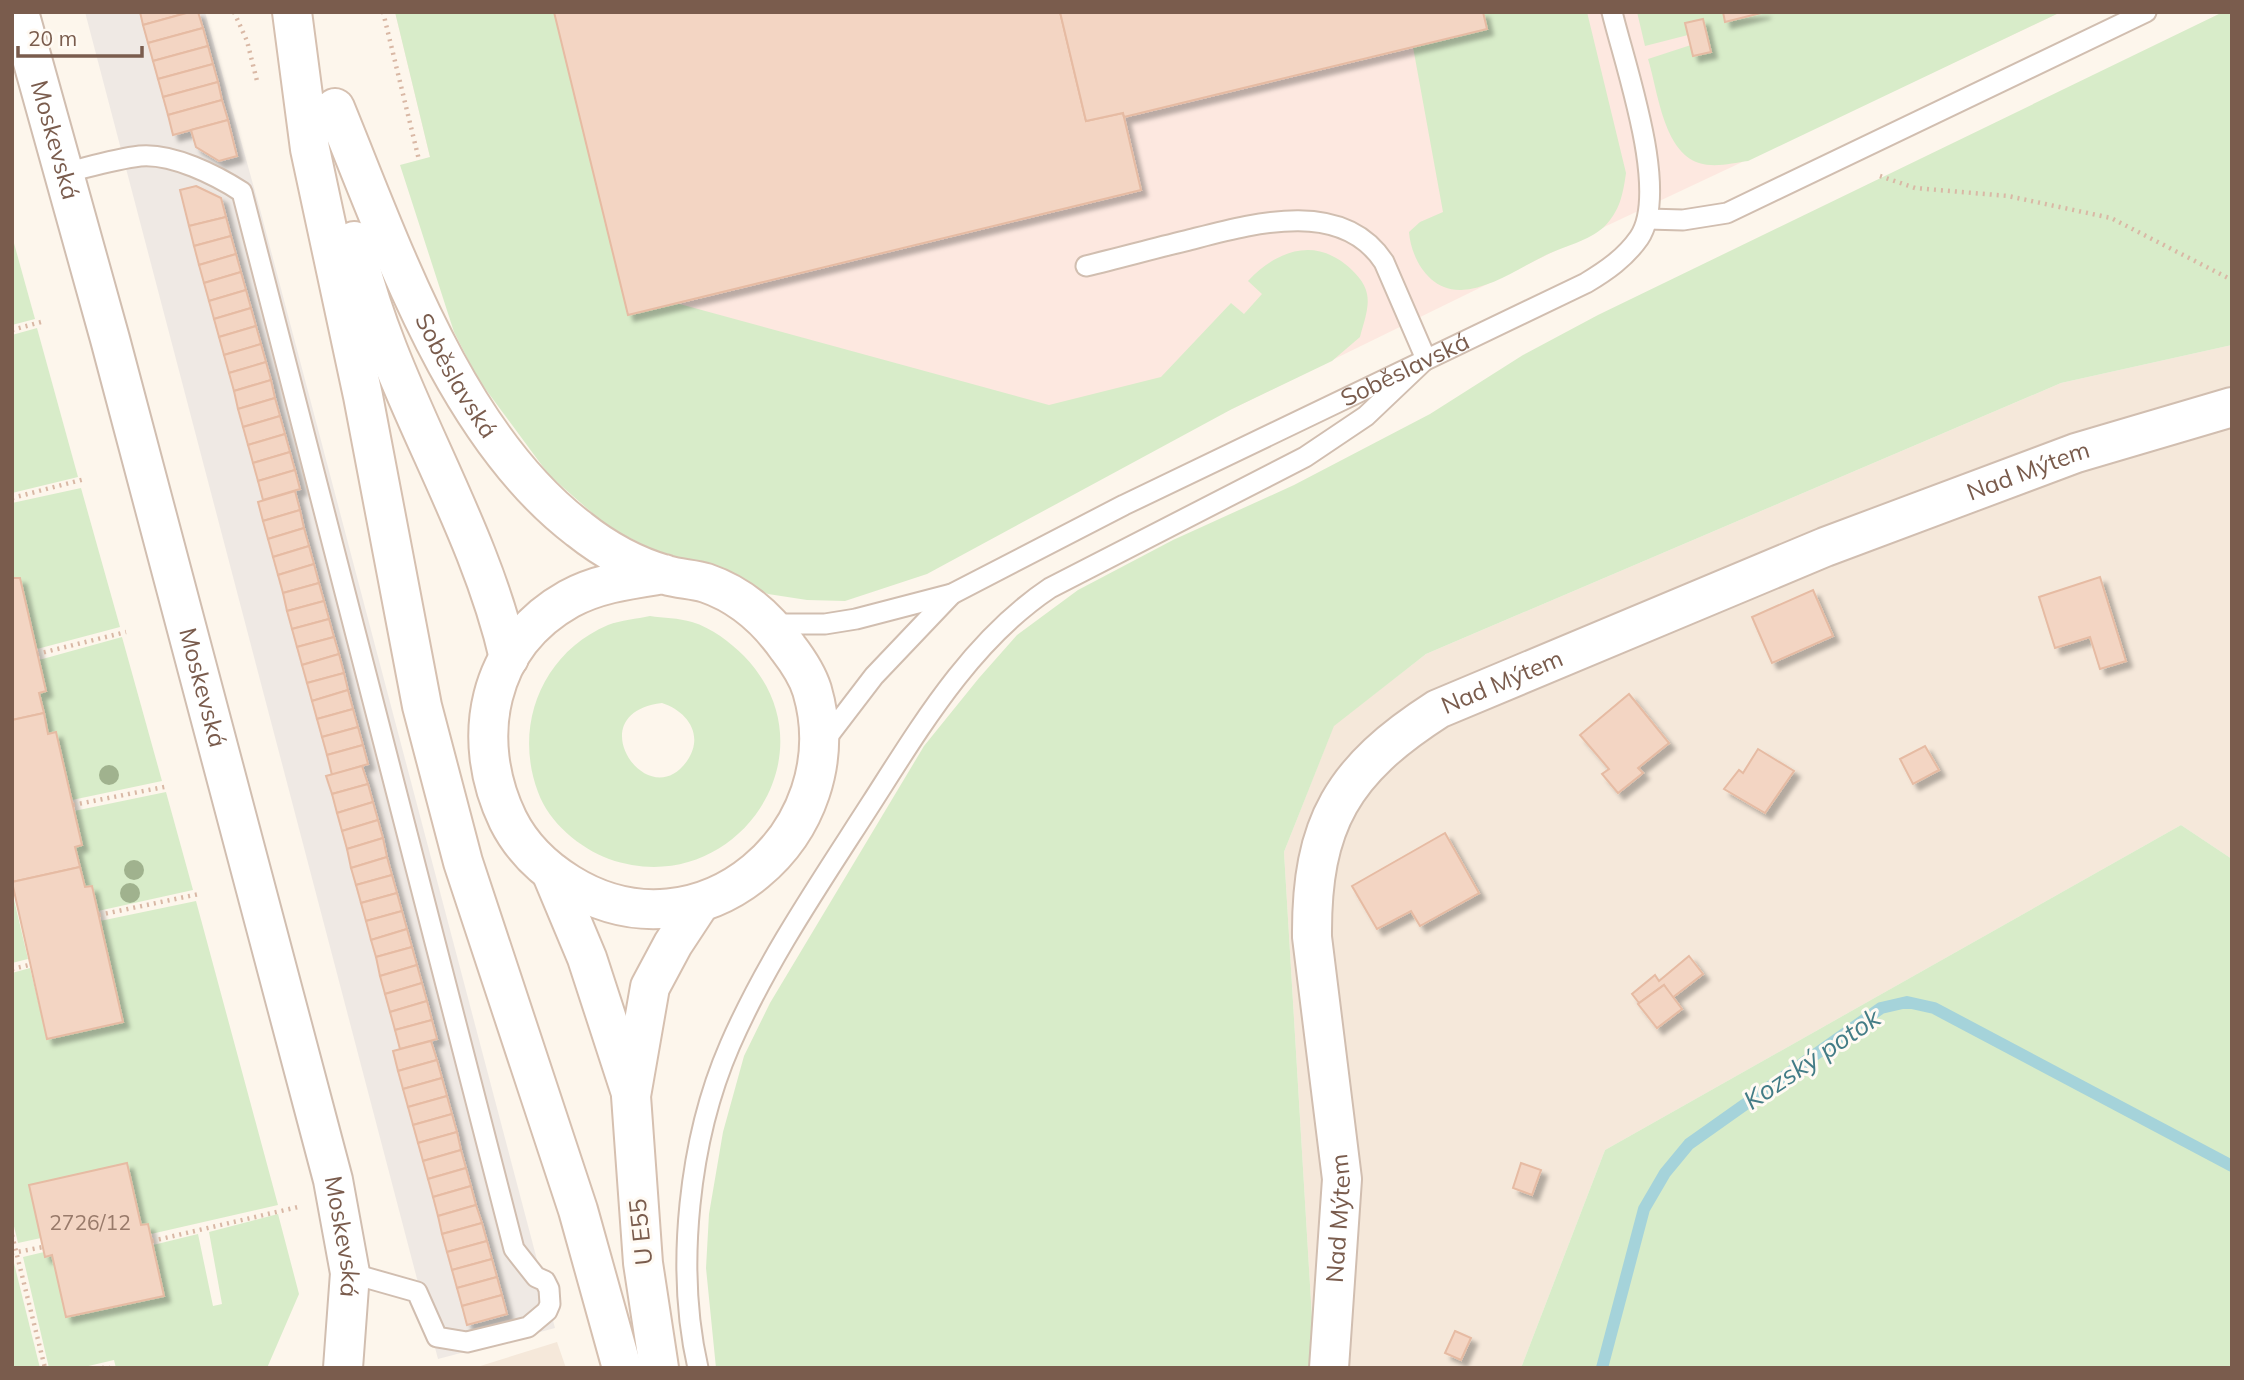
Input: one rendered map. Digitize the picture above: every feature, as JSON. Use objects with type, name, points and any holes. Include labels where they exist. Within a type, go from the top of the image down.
[{"type":"main road","name":"Moskevská","points":[[19,12],[333,1180],[350,1273],[343,1368]]},
{"type":"main road","points":[[292,12],[310,149],[363,396],[422,706],[463,862],[578,1210],[622,1368]]},
{"type":"main road","name":"Soběslavská","points":[[311,12],[335,108],[346,204],[380,332],[409,407],[480,560],[499,613],[509,658]]},
{"type":"main road","name":"Soběslavská","points":[[335,108],[432,337],[495,438],[522,474],[553,508],[610,550],[664,574],[706,583],[744,602],[771,624],[801,666],[810,686],[821,745],[815,778],[794,829],[764,867],[725,892],[700,903],[646,908],[598,900],[551,872],[524,847],[507,818],[491,771],[486,744],[487,718],[493,694],[509,658],[525,635],[568,599],[624,580],[664,574]]},
{"type":"main road","name":"Nad Mýtem","points":[[1329,1368],[1342,1179],[1314,950],[1312,904],[1315,868],[1329,821],[1352,782],[1371,758],[1405,730],[1438,709],[1825,547],[2076,453],[2232,407]]},
{"type":"main road","points":[[551,872],[587,958],[631,1096]]},
{"type":"main road","points":[[631,1096],[650,987],[700,903]]},
{"type":"main road","name":"U E55","points":[[631,1096],[642,1251],[659,1368]]},
{"type":"lane","name":"Soběslavská","points":[[771,624],[825,624],[856,620],[952,594],[1124,505],[1586,283],[1610,268],[1639,238],[1648,219],[1651,199],[1649,170],[1612,12]]},
{"type":"lane","points":[[1648,219],[1683,220],[1727,212],[2146,12]]},
{"type":"lane","points":[[64,173],[141,156],[181,163],[215,174],[242,192],[514,1249],[536,1277],[545,1281],[551,1297],[547,1311],[528,1326],[467,1342],[437,1337],[417,1292],[350,1273]]},
{"type":"lane","points":[[698,1368],[689,1315],[687,1276],[691,1206],[704,1132],[729,1046],[777,956],[924,721],[984,646],[1028,602],[1050,587],[1306,457],[1366,416],[1426,359],[1384,262],[1375,248],[1352,231],[1305,222],[1262,222],[1086,266]]},
{"type":"lane","name":"Soběslavská","points":[[821,745],[874,676],[952,594]]},
{"type":"path","points":[[383,12],[419,160]]},
{"type":"path","points":[[1845,157],[1892,182],[1914,188],[2008,196],[2110,218],[2232,280]]},
{"type":"path","points":[[12,330],[41,322]]},
{"type":"path","points":[[12,498],[85,479]]},
{"type":"path","points":[[37,654],[126,632]]},
{"type":"path","points":[[73,805],[169,786]]},
{"type":"path","points":[[99,915],[199,894]]},
{"type":"path","points":[[12,969],[29,965]]},
{"type":"path","points":[[152,1241],[308,1205]]},
{"type":"path","points":[[12,1235],[14,1253],[45,1368]]},
{"type":"path","points":[[14,1253],[43,1247]]},
{"type":"path","points":[[102,1368],[110,1368]]},
{"type":"shaded area","points":[[85,12],[205,12],[261,213],[555,1328],[438,1359]]},
{"type":"shaded area","points":[[395,12],[2061,12],[1602,228],[1232,409],[869,567],[430,157]]},
{"type":"shaded area","points":[[2232,345],[2232,859],[2181,825],[1605,1150],[1521,1368],[1315,1368],[1284,852],[1334,725],[1426,654],[2061,383]]},
{"type":"shaded area","points":[[557,1342],[566,1368],[474,1368]]},
{"type":"green space","points":[[395,12],[554,12],[629,315],[676,303],[1049,405],[1161,377],[1231,303],[1244,314],[1262,294],[1248,281],[1258,271],[1281,256],[1306,250],[1332,256],[1362,281],[1368,305],[1360,337],[1332,361],[1232,409],[927,574],[845,601],[807,600],[768,594],[714,569],[657,552],[607,526],[549,475],[478,379],[454,332],[400,165],[430,157]]},
{"type":"green space","points":[[1483,12],[1587,12],[1626,173],[1617,208],[1598,232],[1494,282],[1472,289],[1450,289],[1431,279],[1424,271],[1410,242],[1409,232],[1420,222],[1443,212],[1413,47],[1487,29]]},
{"type":"green space","points":[[1637,12],[1723,12],[1726,22],[1765,12],[2061,12],[1748,161],[1718,165],[1699,163],[1677,146],[1659,103],[1648,59],[1691,45],[1693,56],[1711,52],[1703,20],[1685,23],[1688,35],[1645,46]]},
{"type":"green space","points":[[2223,12],[2232,12],[2232,345],[2061,383],[1426,654],[1334,726],[1284,852],[1315,1368],[716,1368],[706,1268],[709,1214],[723,1132],[744,1056],[770,1003],[924,746],[1017,635],[1078,590],[1173,540],[1294,485],[1430,414],[1523,355],[1598,315]]},
{"type":"green space","points":[[12,236],[35,319],[12,325]]},
{"type":"green space","points":[[37,328],[78,477],[12,493],[12,335]]},
{"type":"green space","points":[[81,488],[120,627],[37,649],[20,578],[12,578],[12,503]]},
{"type":"green space","points":[[650,616],[692,622],[714,632],[744,656],[770,694],[780,735],[776,774],[759,810],[731,840],[696,859],[655,867],[609,859],[587,848],[567,833],[550,814],[538,792],[531,767],[529,742],[539,694],[550,673],[566,654],[585,638],[608,625]],"holes":[[[662,703],[671,707],[691,725],[694,733],[692,751],[687,761],[671,775],[655,777],[640,770],[628,757],[622,741],[625,724],[637,711]]]},
{"type":"green space","points":[[122,637],[162,781],[72,800],[56,732],[48,734],[39,693],[46,690],[39,660]]},
{"type":"green space","points":[[166,792],[193,890],[98,911],[92,886],[85,887],[75,847],[82,844],[74,811]]},
{"type":"green space","points":[[2181,825],[2232,859],[2232,1368],[1521,1368],[1605,1150]]},
{"type":"green space","points":[[12,891],[28,959],[12,963]]},
{"type":"green space","points":[[196,901],[278,1205],[151,1234],[148,1224],[141,1225],[127,1163],[29,1185],[41,1238],[18,1243],[12,1218],[12,973],[30,968],[47,1039],[123,1022],[100,921]]},
{"type":"green space","points":[[278,1214],[299,1294],[267,1368],[116,1368],[114,1360],[80,1368],[49,1368],[23,1257],[44,1252],[45,1257],[52,1255],[67,1317],[164,1296],[153,1245],[198,1234],[213,1306],[222,1304],[209,1232]]},
{"type":"green space","points":[[13,1259],[40,1368],[12,1368]]},
{"type":"building","points":[[140,12],[190,12],[143,25]]},
{"type":"building","points":[[198,12],[203,28],[148,43],[143,25]]},
{"type":"building","points":[[554,12],[1060,12],[1086,121],[1123,113],[1141,190],[628,315]]},
{"type":"building","points":[[1060,12],[1483,12],[1487,29],[1124,117],[1123,113],[1086,121]]},
{"type":"building","points":[[1723,12],[1765,12],[1725,22]]},
{"type":"building","points":[[1703,19],[1711,52],[1693,56],[1685,23]]},
{"type":"building","points":[[203,28],[208,46],[153,61],[148,43]]},
{"type":"building","points":[[208,46],[213,64],[158,79],[153,61]]},
{"type":"building","points":[[213,64],[218,82],[163,97],[158,79]]},
{"type":"building","points":[[218,82],[222,100],[168,115],[163,97]]},
{"type":"building","points":[[222,100],[228,120],[173,135],[168,115]]},
{"type":"building","points":[[228,120],[237,156],[219,161],[196,147],[191,130]]},
{"type":"building","points":[[196,186],[221,198],[226,217],[189,226],[180,190]]},
{"type":"building","points":[[226,217],[231,236],[194,246],[189,226]]},
{"type":"building","points":[[231,236],[236,254],[199,265],[194,246]]},
{"type":"building","points":[[236,254],[241,272],[204,283],[199,265]]},
{"type":"building","points":[[241,272],[246,290],[209,301],[204,283]]},
{"type":"building","points":[[246,290],[251,308],[214,319],[209,301]]},
{"type":"building","points":[[251,308],[256,326],[219,337],[214,319]]},
{"type":"building","points":[[256,326],[261,344],[224,355],[219,337]]},
{"type":"building","points":[[261,344],[266,362],[229,373],[224,355]]},
{"type":"building","points":[[266,362],[271,380],[234,391],[229,373]]},
{"type":"building","points":[[271,380],[275,398],[238,409],[234,391]]},
{"type":"building","points":[[275,398],[280,416],[243,427],[238,409]]},
{"type":"building","points":[[280,416],[285,434],[248,445],[243,427]]},
{"type":"building","points":[[285,434],[290,452],[253,463],[248,445]]},
{"type":"building","points":[[290,452],[295,470],[258,481],[253,463]]},
{"type":"building","points":[[295,470],[300,489],[263,500],[258,481]]},
{"type":"building","points":[[295,491],[300,510],[263,521],[258,502]]},
{"type":"building","points":[[300,510],[304,528],[268,539],[263,521]]},
{"type":"building","points":[[304,528],[309,546],[273,557],[268,539]]},
{"type":"building","points":[[309,546],[314,564],[278,575],[273,557]]},
{"type":"building","points":[[314,564],[319,583],[283,593],[278,575]]},
{"type":"building","points":[[2100,577],[2126,661],[2100,669],[2090,637],[2055,648],[2039,597]]},
{"type":"building","points":[[12,578],[20,578],[46,691],[39,693],[44,713],[12,720]]},
{"type":"building","points":[[319,583],[324,601],[287,611],[283,593]]},
{"type":"building","points":[[1813,590],[1833,636],[1772,663],[1752,617]]},
{"type":"building","points":[[324,601],[329,619],[292,629],[287,611]]},
{"type":"building","points":[[329,619],[334,637],[297,647],[292,629]]},
{"type":"building","points":[[334,637],[339,654],[302,665],[297,647]]},
{"type":"building","points":[[339,654],[344,673],[307,683],[302,665]]},
{"type":"building","points":[[344,673],[348,690],[312,701],[307,683]]},
{"type":"building","points":[[348,690],[353,709],[317,719],[312,701]]},
{"type":"building","points":[[1629,694],[1669,743],[1638,768],[1643,773],[1618,793],[1602,774],[1609,769],[1580,735]]},
{"type":"building","points":[[353,709],[358,727],[322,737],[317,719]]},
{"type":"building","points":[[44,713],[48,734],[56,732],[82,845],[75,847],[80,867],[12,882],[12,720]]},
{"type":"building","points":[[358,727],[363,745],[327,755],[322,737]]},
{"type":"building","points":[[363,745],[368,764],[332,775],[327,755]]},
{"type":"building","points":[[1925,746],[1939,770],[1913,784],[1900,759]]},
{"type":"building","points":[[1758,749],[1794,771],[1765,813],[1724,789],[1739,770],[1743,773]]},
{"type":"building","points":[[362,766],[368,784],[332,794],[326,776]]},
{"type":"building","points":[[368,784],[373,802],[337,813],[332,794]]},
{"type":"building","points":[[373,802],[378,820],[342,831],[337,813]]},
{"type":"building","points":[[378,820],[383,838],[347,849],[342,831]]},
{"type":"building","points":[[1445,833],[1479,893],[1420,926],[1411,911],[1377,929],[1352,886]]},
{"type":"building","points":[[383,838],[387,857],[351,868],[347,849]]},
{"type":"building","points":[[387,857],[392,875],[356,885],[351,868]]},
{"type":"building","points":[[80,867],[85,887],[92,886],[123,1022],[47,1039],[12,882]]},
{"type":"building","points":[[392,875],[397,893],[361,903],[356,885]]},
{"type":"building","points":[[397,893],[402,911],[366,921],[361,903]]},
{"type":"building","points":[[402,911],[407,929],[371,940],[366,921]]},
{"type":"building","points":[[407,929],[412,947],[376,957],[371,940]]},
{"type":"building","points":[[412,947],[417,965],[380,976],[376,957]]},
{"type":"building","points":[[1689,956],[1703,974],[1672,998],[1664,985],[1639,1003],[1632,994],[1655,975],[1659,981]]},
{"type":"building","points":[[417,965],[422,983],[385,994],[380,976]]},
{"type":"building","points":[[422,983],[427,1001],[390,1012],[385,994]]},
{"type":"building","points":[[1664,985],[1682,1009],[1657,1028],[1638,1004]]},
{"type":"building","points":[[427,1001],[432,1020],[395,1030],[390,1012]]},
{"type":"building","points":[[432,1020],[437,1039],[400,1049],[395,1030]]},
{"type":"building","points":[[431,1041],[437,1060],[398,1071],[393,1051]]},
{"type":"building","points":[[437,1060],[442,1078],[403,1089],[398,1071]]},
{"type":"building","points":[[442,1078],[447,1096],[408,1107],[403,1089]]},
{"type":"building","points":[[447,1096],[452,1114],[413,1125],[408,1107]]},
{"type":"building","points":[[452,1114],[457,1132],[418,1143],[413,1125]]},
{"type":"building","points":[[457,1132],[461,1150],[423,1161],[418,1143]]},
{"type":"building","points":[[461,1150],[466,1168],[428,1179],[423,1161]]},
{"type":"building","points":[[127,1163],[141,1225],[148,1224],[164,1296],[66,1317],[52,1255],[45,1257],[29,1185]]},
{"type":"building","points":[[1521,1163],[1541,1170],[1532,1195],[1513,1188]]},
{"type":"building","points":[[466,1168],[471,1186],[433,1197],[428,1179]]},
{"type":"building","points":[[471,1186],[476,1205],[438,1216],[433,1197]]},
{"type":"building","points":[[476,1205],[482,1223],[442,1234],[438,1216]]},
{"type":"building","points":[[482,1223],[487,1241],[447,1252],[442,1234]]},
{"type":"building","points":[[487,1241],[492,1259],[452,1270],[447,1252]]},
{"type":"building","points":[[492,1259],[497,1277],[457,1288],[452,1270]]},
{"type":"building","points":[[497,1277],[502,1295],[462,1306],[457,1288]]},
{"type":"building","points":[[502,1295],[507,1314],[467,1325],[462,1306]]},
{"type":"building","points":[[1455,1331],[1471,1338],[1461,1360],[1445,1353]]},
{"type":"waterway","name":"Kozský potok","points":[[1602,1368],[1644,1209],[1665,1173],[1689,1144],[1881,1008],[1907,1002],[1934,1008],[2232,1166]]}]
